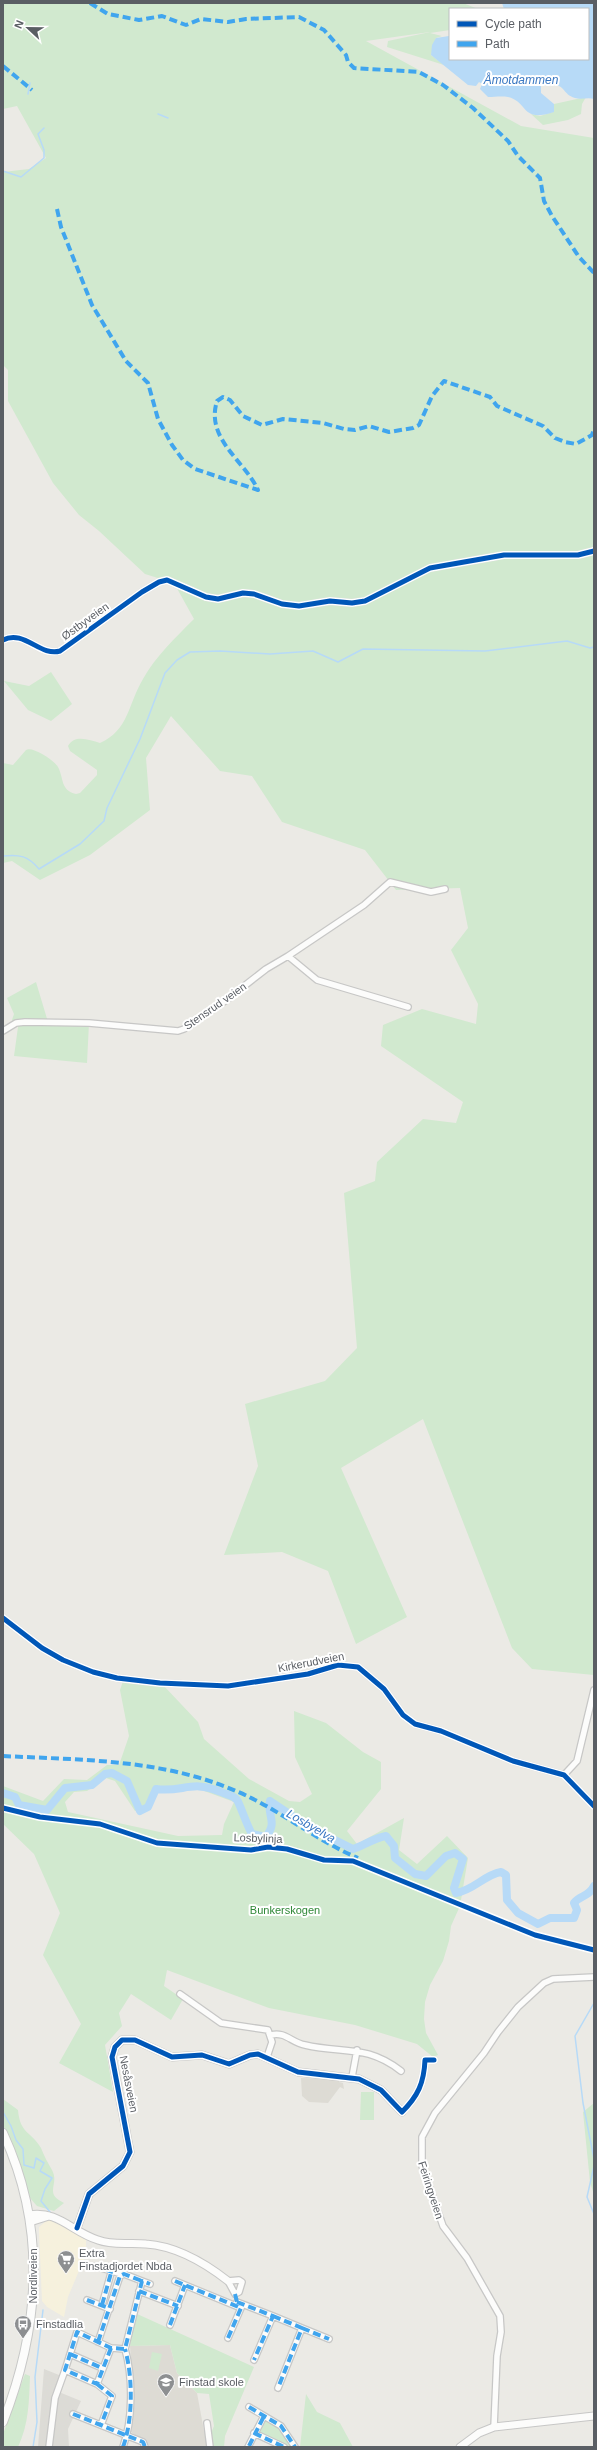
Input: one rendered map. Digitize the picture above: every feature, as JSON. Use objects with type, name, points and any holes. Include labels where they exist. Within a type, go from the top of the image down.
[{"type":"main road","name":"Nordliveien","points":[[3,2134],[19,2178],[29,2218],[35,2267],[33,2309],[21,2369],[3,2422]]},
{"type":"main road","name":"Nordliveien","points":[[3,2143],[10,2153]]},
{"type":"street","name":"Østbyveien","points":[[3,640],[14,637],[47,651],[60,651],[152,586],[168,580],[206,597],[218,599],[243,593],[254,594],[282,604],[298,606],[330,601],[352,603],[366,601],[430,568],[504,555],[578,555],[594,551]]},
{"type":"street","name":"Stensrud veien","points":[[3,1031],[16,1023],[25,1022],[89,1023],[168,1030],[184,1029],[225,1001],[266,969],[364,905],[390,882],[431,892],[445,889]]},
{"type":"street","points":[[288,956],[317,980],[408,1007]]},
{"type":"street","name":"Kirkerudveien","points":[[3,1618],[42,1648],[63,1660],[92,1672],[117,1678],[160,1683],[228,1686],[308,1674],[338,1665],[350,1664],[369,1674],[403,1715],[415,1724],[441,1731],[513,1761],[564,1776],[594,1806]]},
{"type":"street","points":[[564,1776],[577,1761],[594,1690]]},
{"type":"street","name":"Feiringveien","points":[[494,2427],[497,2356],[501,2332],[500,2316],[467,2258],[443,2226],[422,2166],[422,2137],[435,2113],[484,2053],[498,2032],[518,2007],[544,1982],[553,1979],[594,1976]]},
{"type":"street","points":[[180,1994],[217,2021],[264,2029],[271,2035],[272,2042],[267,2057]]},
{"type":"street","points":[[271,2035],[281,2034],[305,2046],[357,2050],[380,2057],[401,2071]]},
{"type":"street","name":"Nesåsveien","points":[[77,2228],[89,2194],[123,2166],[130,2152],[113,2060],[113,2052],[118,2042],[124,2039],[133,2039],[172,2057],[202,2055],[226,2064],[252,2054],[267,2057],[298,2072],[352,2077],[378,2088],[402,2112]]},
{"type":"street","points":[[352,2077],[357,2050]]},
{"type":"street","points":[[402,2112],[417,2095],[423,2083],[425,2060],[434,2060]]},
{"type":"street","points":[[29,2218],[50,2216],[63,2220],[93,2238],[106,2243],[148,2244],[179,2252],[214,2271],[228,2282],[236,2294],[237,2304],[241,2308],[228,2338]]},
{"type":"street","points":[[94,2266],[111,2273],[134,2276],[150,2284]]},
{"type":"street","points":[[102,2305],[111,2273]]},
{"type":"street","points":[[98,2342],[122,2274]]},
{"type":"street","points":[[123,2447],[127,2435],[131,2406],[125,2349],[142,2281]]},
{"type":"street","points":[[175,2281],[272,2316],[329,2339]]},
{"type":"street","points":[[228,2282],[242,2282],[239,2292],[236,2294]]},
{"type":"street","points":[[170,2325],[185,2285]]},
{"type":"street","points":[[139,2291],[178,2306]]},
{"type":"street","points":[[87,2300],[110,2309]]},
{"type":"street","points":[[254,2360],[272,2316]]},
{"type":"street","points":[[278,2388],[302,2328]]},
{"type":"street","points":[[49,2447],[55,2398],[77,2332],[111,2348],[125,2349]]},
{"type":"street","points":[[97,2384],[111,2348]]},
{"type":"street","points":[[70,2354],[102,2368]]},
{"type":"street","points":[[65,2370],[97,2384],[112,2396],[101,2425]]},
{"type":"street","points":[[249,2407],[281,2426],[295,2447]]},
{"type":"street","points":[[73,2414],[127,2435],[146,2446]]},
{"type":"street","points":[[248,2446],[264,2416]]},
{"type":"street","points":[[460,2447],[479,2433],[494,2427],[594,2416]]},
{"type":"street","points":[[207,2423],[210,2447]]},
{"type":"street","points":[[254,2433],[284,2447]]},
{"type":"shaded area","points":[[301,2078],[339,2079],[339,2082],[343,2083],[344,2089],[340,2087],[328,2103],[309,2102],[302,2096]]},
{"type":"shaded area","points":[[46,2221],[54,2221],[86,2240],[86,2254],[68,2297],[64,2317],[47,2307],[42,2301],[39,2227]]},
{"type":"shaded area","name":"Finstad skole","points":[[170,2345],[177,2373],[197,2393],[204,2431],[209,2438],[209,2447],[151,2447],[131,2432],[134,2401],[130,2346]]},
{"type":"shaded area","points":[[44,2369],[64,2377],[59,2392],[81,2401],[68,2429],[69,2447],[38,2447]]},
{"type":"green space","points":[[3,3],[463,3],[476,8],[449,8],[449,30],[430,33],[442,36],[436,38],[431,55],[444,65],[387,47],[388,41],[430,32],[366,41],[521,126],[594,138],[594,1675],[532,1669],[512,1648],[423,1419],[341,1468],[407,1617],[356,1644],[328,1571],[282,1552],[224,1555],[258,1466],[245,1404],[325,1381],[357,1348],[344,1193],[375,1181],[377,1162],[423,1119],[456,1123],[463,1102],[381,1046],[383,1025],[422,1009],[476,1024],[478,1004],[451,950],[468,928],[460,888],[396,890],[365,850],[282,822],[252,776],[220,771],[171,716],[146,758],[150,810],[90,855],[40,880],[12,861],[3,863],[3,763],[13,765],[26,750],[33,750],[43,754],[56,764],[67,790],[76,794],[80,793],[97,775],[97,770],[70,751],[68,746],[71,742],[78,739],[87,739],[100,743],[110,738],[117,731],[127,716],[138,688],[148,671],[166,648],[194,619],[174,583],[145,574],[99,531],[79,515],[53,483],[8,401],[8,370],[3,365],[3,172],[29,169],[46,158],[17,106],[3,109]]},
{"type":"green space","points":[[586,97],[582,104],[581,114],[568,120],[543,125],[531,114],[540,116],[553,112],[554,104]]},
{"type":"green space","points":[[51,672],[72,704],[51,721],[28,710],[4,681],[29,686]]},
{"type":"green space","points":[[36,982],[48,1022],[89,1023],[87,1063],[14,1056],[18,1027],[12,1020],[14,1014],[7,998]]},
{"type":"green space","name":"Bunkerskogen","points":[[123,1681],[163,1685],[198,1722],[204,1739],[249,1779],[289,1801],[300,1802],[312,1794],[295,1757],[294,1711],[326,1723],[363,1752],[381,1762],[381,1789],[347,1831],[357,1844],[404,1818],[399,1850],[417,1864],[447,1836],[468,1858],[460,1906],[451,1926],[449,1941],[443,1961],[430,1985],[425,2002],[424,2019],[426,2033],[438,2055],[433,2057],[417,2044],[355,2025],[269,2008],[167,1970],[164,1986],[183,1999],[171,2020],[131,1994],[119,2013],[122,2026],[105,2045],[113,2092],[59,2063],[81,2024],[43,1955],[60,1913],[34,1854],[3,1824],[3,1786],[43,1801],[64,1779],[87,1780],[107,1765],[119,1765],[129,1736],[120,1690]],"holes":[[[106,1778],[115,1781],[135,1811],[147,1808],[154,1788],[172,1791],[188,1785],[234,1802],[224,1824],[222,1835],[178,1836],[68,1812],[65,1802],[74,1792],[87,1791]]]},
{"type":"green space","points":[[361,2092],[374,2092],[374,2120],[360,2120]]},
{"type":"green space","points":[[3,2099],[18,2110],[21,2124],[37,2142],[52,2170],[54,2175],[54,2196],[64,2203],[54,2211],[37,2206],[30,2198],[16,2152],[3,2125]]},
{"type":"green space","points":[[594,2103],[594,2195],[590,2182],[583,2112]]},
{"type":"green space","points":[[135,2313],[254,2367],[225,2436],[224,2447],[209,2447],[209,2438],[214,2426],[209,2394],[197,2393],[177,2373],[170,2345],[130,2346]]},
{"type":"green space","points":[[152,2352],[162,2354],[158,2371],[149,2368]]},
{"type":"green space","points":[[25,2374],[30,2376],[28,2412],[22,2438],[18,2447],[3,2447],[3,2434]]},
{"type":"green space","points":[[306,2394],[317,2412],[340,2423],[353,2447],[300,2447]]},
{"type":"green space","points":[[265,2418],[280,2427],[291,2447],[256,2432]]},
{"type":"water","name":"Åmotdammen","points":[[502,3],[594,3],[594,99],[575,98],[567,94],[556,85],[541,86],[541,93],[554,104],[554,112],[543,115],[535,115],[526,110],[515,100],[508,97],[488,97],[480,89],[482,84],[479,82],[476,86],[468,85],[431,55],[432,45],[436,38],[449,36],[449,60],[589,60],[589,8],[504,8]]},
{"type":"waterway","points":[[28,94],[30,83]]},
{"type":"waterway","points":[[158,114],[168,118]]},
{"type":"waterway","points":[[3,171],[21,177],[44,158],[44,150],[38,134],[44,128]]},
{"type":"waterway","points":[[3,856],[14,855],[23,857],[31,861],[39,869],[80,844],[104,821],[107,808],[140,739],[165,673],[177,660],[190,652],[220,651],[270,654],[313,651],[338,662],[363,649],[485,651],[567,641],[590,648],[594,647]]},
{"type":"waterway","name":"Losbyelva","points":[[3,1793],[15,1797],[19,1805],[47,1810],[65,1788],[92,1785],[105,1774],[112,1773],[127,1781],[140,1811],[148,1807],[156,1789],[165,1790],[194,1786],[211,1788],[235,1798],[252,1834],[266,1837],[272,1823],[269,1806],[270,1801],[309,1827],[353,1849],[377,1838],[386,1836],[394,1846],[395,1858],[415,1874],[426,1876],[446,1856],[455,1853],[463,1859],[454,1888],[456,1893],[468,1889],[489,1876],[501,1872],[506,1875],[507,1900],[518,1913],[538,1924],[550,1918],[574,1918],[577,1910],[574,1903],[576,1900],[590,1892],[594,1886]]},
{"type":"waterway","points":[[594,2003],[575,2036],[583,2103],[594,2159]]},
{"type":"waterway","points":[[3,2112],[11,2126],[16,2140],[23,2149],[24,2165],[34,2168],[36,2158],[44,2163],[40,2171],[52,2178],[45,2189],[41,2201],[50,2212]]},
{"type":"waterway","points":[[594,2166],[587,2197],[594,2214]]},
{"type":"waterway","points":[[33,2447],[37,2422],[35,2377],[43,2310]]},
{"type":"marked path","points":[[90,3],[108,14],[139,20],[162,16],[186,25],[201,19],[228,22],[246,19],[299,17],[324,30],[346,55],[348,62],[354,68],[419,72],[443,85],[473,108],[508,141],[518,156],[540,178],[544,201],[552,216],[579,257],[594,273]]},
{"type":"marked path","points":[[3,66],[32,90]]},
{"type":"marked path","points":[[57,209],[61,227],[92,305],[126,361],[148,383],[158,419],[172,445],[183,460],[195,469],[258,490],[252,479],[221,438],[215,415],[217,401],[223,397],[230,400],[243,416],[262,425],[283,419],[323,423],[344,429],[355,430],[369,426],[389,432],[413,428],[419,425],[432,396],[444,381],[490,397],[497,406],[543,426],[555,438],[565,442],[576,444],[592,435],[594,429]]},
{"type":"marked path","points":[[3,1756],[92,1760],[121,1763],[151,1767],[208,1780],[252,1798],[342,1851],[358,1858]]},
{"type":"marked path","points":[[94,2266],[116,2273]]},
{"type":"marked path","points":[[102,2305],[111,2273]]},
{"type":"marked path","points":[[98,2342],[120,2276],[124,2274],[142,2281]]},
{"type":"marked path","points":[[111,2348],[97,2384],[65,2370],[77,2332],[111,2348],[125,2349],[142,2281],[150,2284]]},
{"type":"marked path","points":[[175,2281],[241,2308],[228,2338]]},
{"type":"marked path","points":[[170,2325],[185,2285]]},
{"type":"marked path","points":[[139,2291],[178,2306]]},
{"type":"marked path","points":[[235,2294],[238,2306]]},
{"type":"marked path","points":[[87,2300],[106,2307]]},
{"type":"marked path","points":[[237,2302],[273,2316],[254,2360]]},
{"type":"marked path","points":[[273,2316],[302,2328],[278,2388]]},
{"type":"marked path","points":[[302,2328],[329,2339]]},
{"type":"marked path","points":[[123,2447],[129,2424],[131,2398],[128,2360],[125,2349]]},
{"type":"marked path","points":[[70,2354],[102,2368]]},
{"type":"marked path","points":[[97,2384],[112,2396],[101,2425]]},
{"type":"marked path","points":[[249,2407],[281,2426],[295,2447]]},
{"type":"marked path","points":[[73,2414],[143,2442],[145,2447]]},
{"type":"marked path","points":[[249,2446],[264,2416]]},
{"type":"marked path","points":[[254,2433],[284,2447]]},
{"type":"cycle path","points":[[3,640],[18,638],[46,650],[53,652],[60,651],[142,592],[159,582],[167,580],[206,597],[218,599],[243,593],[254,594],[282,604],[299,606],[330,601],[352,603],[365,601],[430,568],[504,555],[578,555],[594,551]]},
{"type":"cycle path","points":[[3,1618],[42,1648],[63,1660],[93,1672],[117,1678],[160,1683],[228,1686],[308,1674],[338,1665],[358,1667],[384,1689],[403,1715],[415,1724],[441,1731],[513,1761],[564,1775],[594,1806]]},
{"type":"cycle path","name":"Losbylinja","points":[[3,1808],[40,1817],[100,1824],[157,1843],[251,1850],[268,1847],[287,1849],[324,1860],[353,1861],[535,1935],[594,1950]]},
{"type":"cycle path","points":[[77,2228],[89,2194],[123,2166],[130,2152],[112,2057],[115,2047],[122,2040],[135,2040],[172,2057],[202,2055],[229,2064],[250,2055],[258,2054],[298,2072],[359,2079],[381,2090],[402,2112],[419,2089],[422,2082],[425,2060],[434,2060]]},
{"type":"place","name":"Extra Finstadjordet Nbda","points":[[66,2274]]},
{"type":"place","name":"Finstadlia","points":[[23,2339]]},
{"type":"place","name":"Finstad skole","points":[[166,2397]]}]
